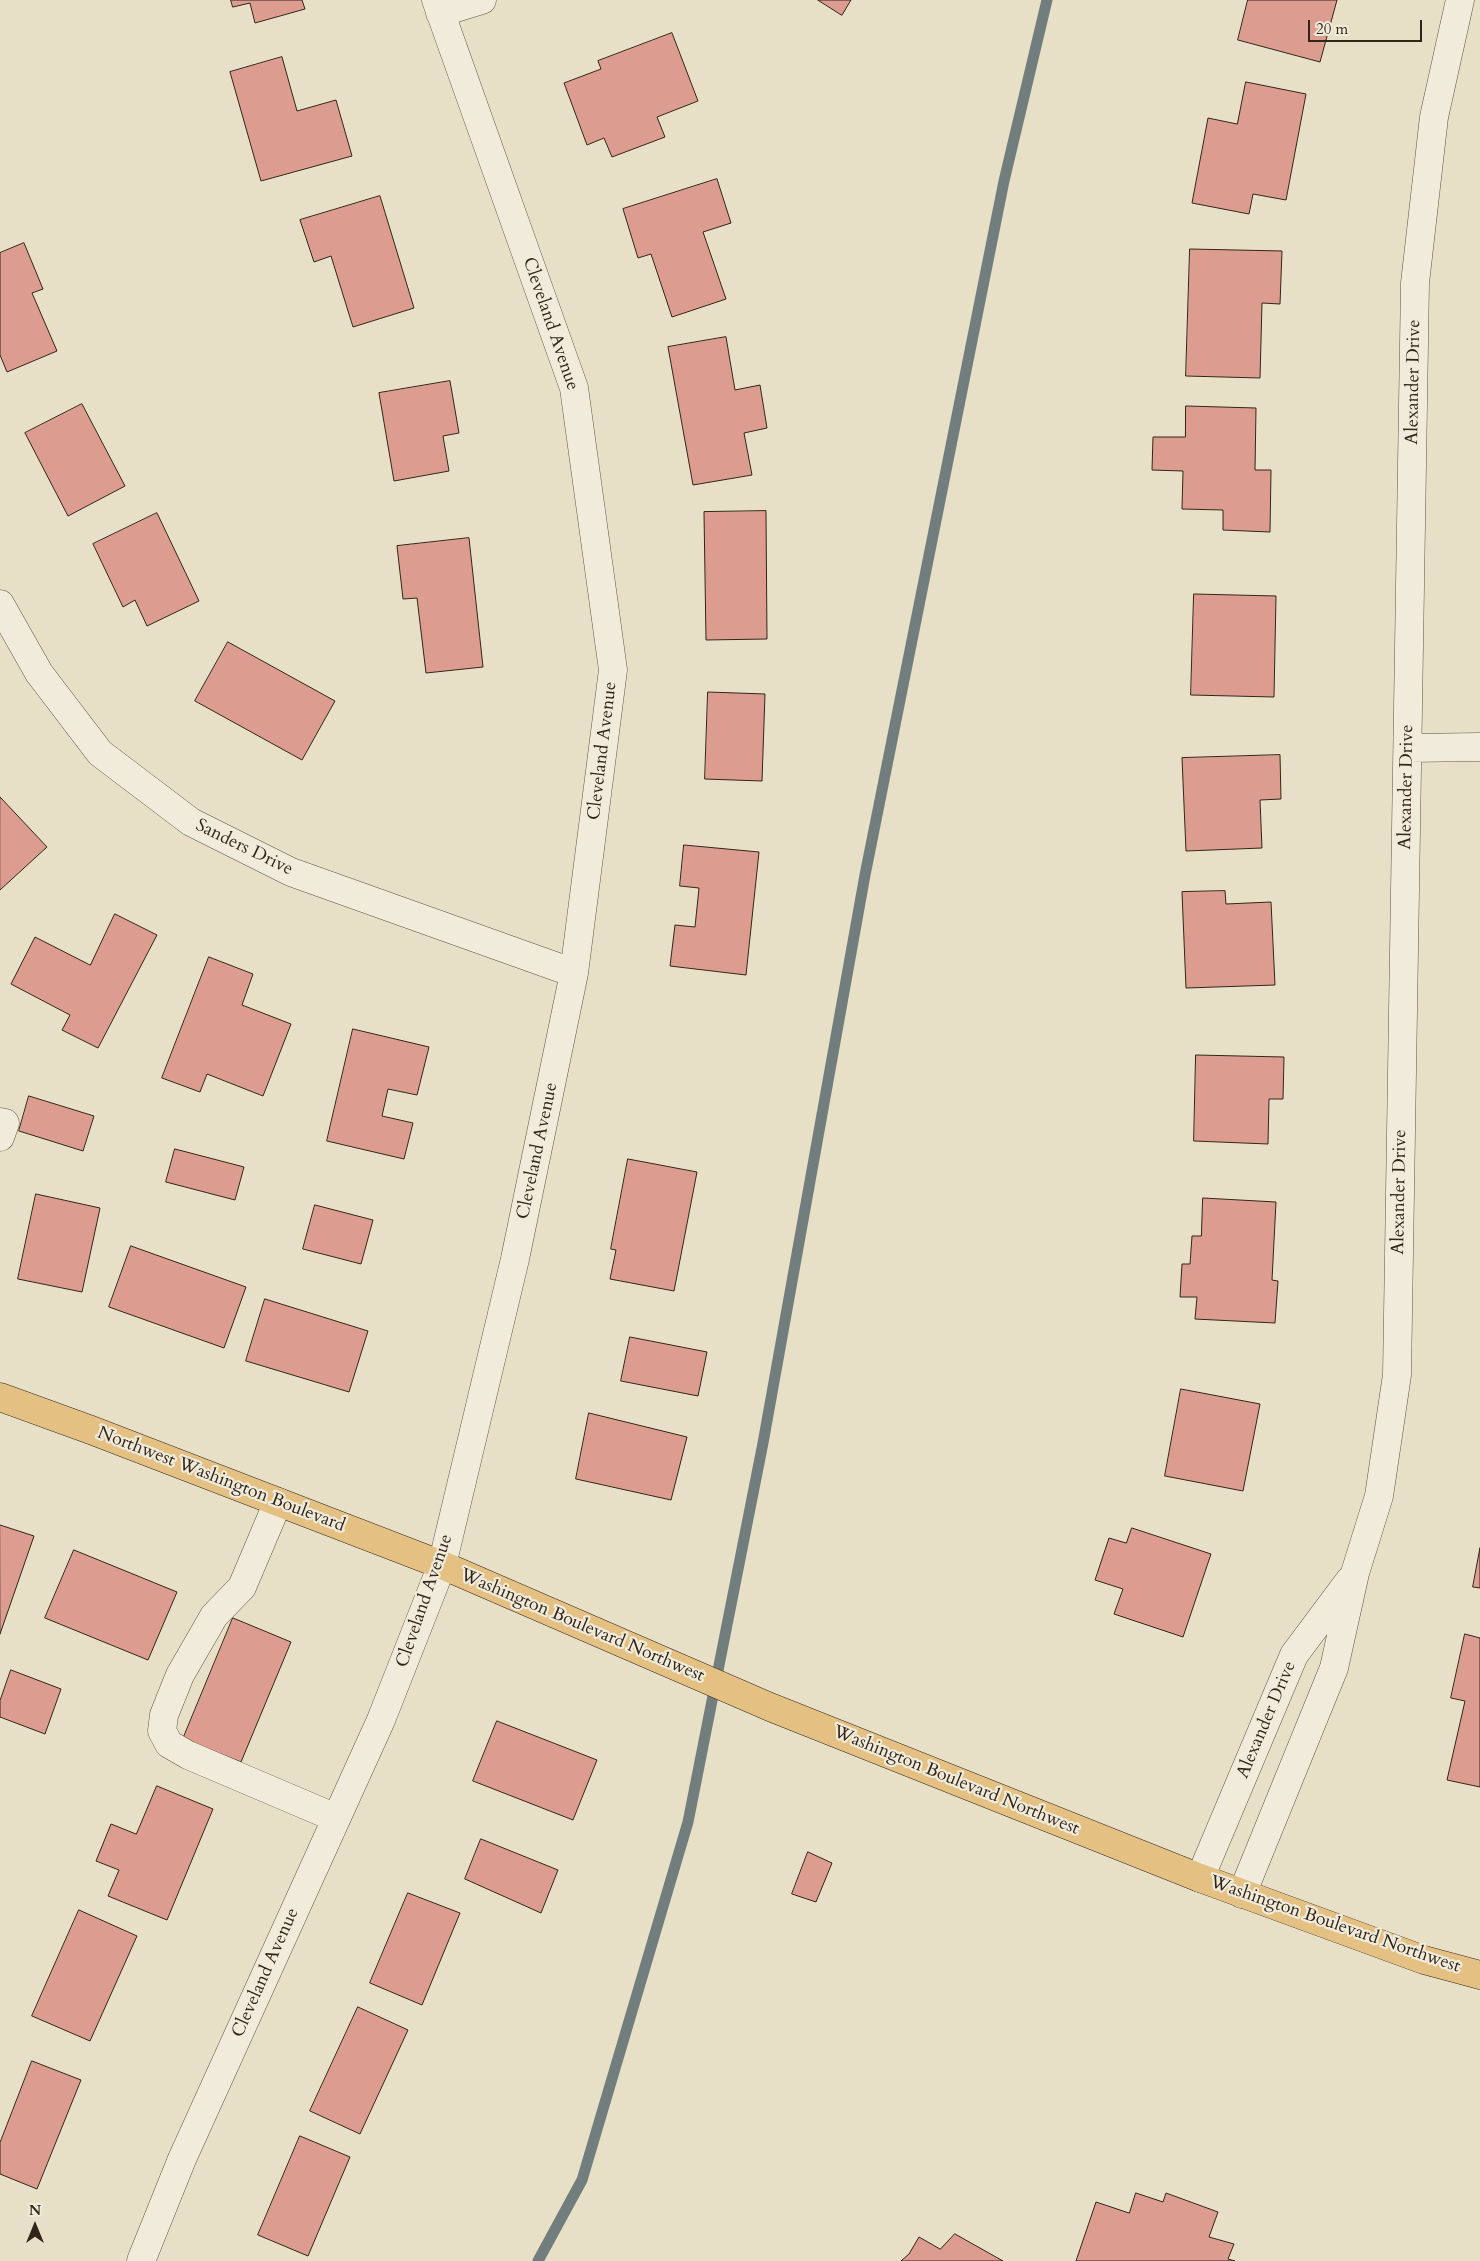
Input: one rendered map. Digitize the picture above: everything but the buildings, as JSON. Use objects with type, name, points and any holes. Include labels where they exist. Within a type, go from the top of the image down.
[{"type":"main road","name":"Northwest Washington Boulevard","points":[[0,1397],[442,1565]]},
{"type":"main road","name":"Washington Boulevard Northwest","points":[[442,1565],[770,1707],[1200,1878],[1424,1960],[1480,1975]]},
{"type":"street","points":[[438,6],[482,0]]},
{"type":"street","name":"Alexander Drive","points":[[1242,1894],[1334,1668],[1355,1573],[1379,1496],[1397,1375],[1415,283],[1434,117],[1460,0]]},
{"type":"street","name":"Cleveland Avenue","points":[[141,2261],[182,2159],[381,1720],[442,1565],[515,1259],[574,973],[613,670],[577,408],[574,388],[438,6]]},
{"type":"street","name":"Sanders Drive","points":[[0,604],[39,673],[100,753],[192,822],[291,872],[574,973]]},
{"type":"street","points":[[1408,748],[1480,747]]},
{"type":"street","points":[[0,1122],[5,1123],[0,1138]]},
{"type":"street","points":[[278,1502],[242,1587],[214,1616],[180,1676],[164,1715],[162,1731],[169,1744],[188,1755],[336,1818]]},
{"type":"street","name":"Alexander Drive","points":[[1200,1878],[1294,1655],[1355,1573]]},
{"type":"waterway","points":[[538,2261],[582,2180],[688,1822],[763,1443],[865,875],[1004,181],[1047,0]]}]
